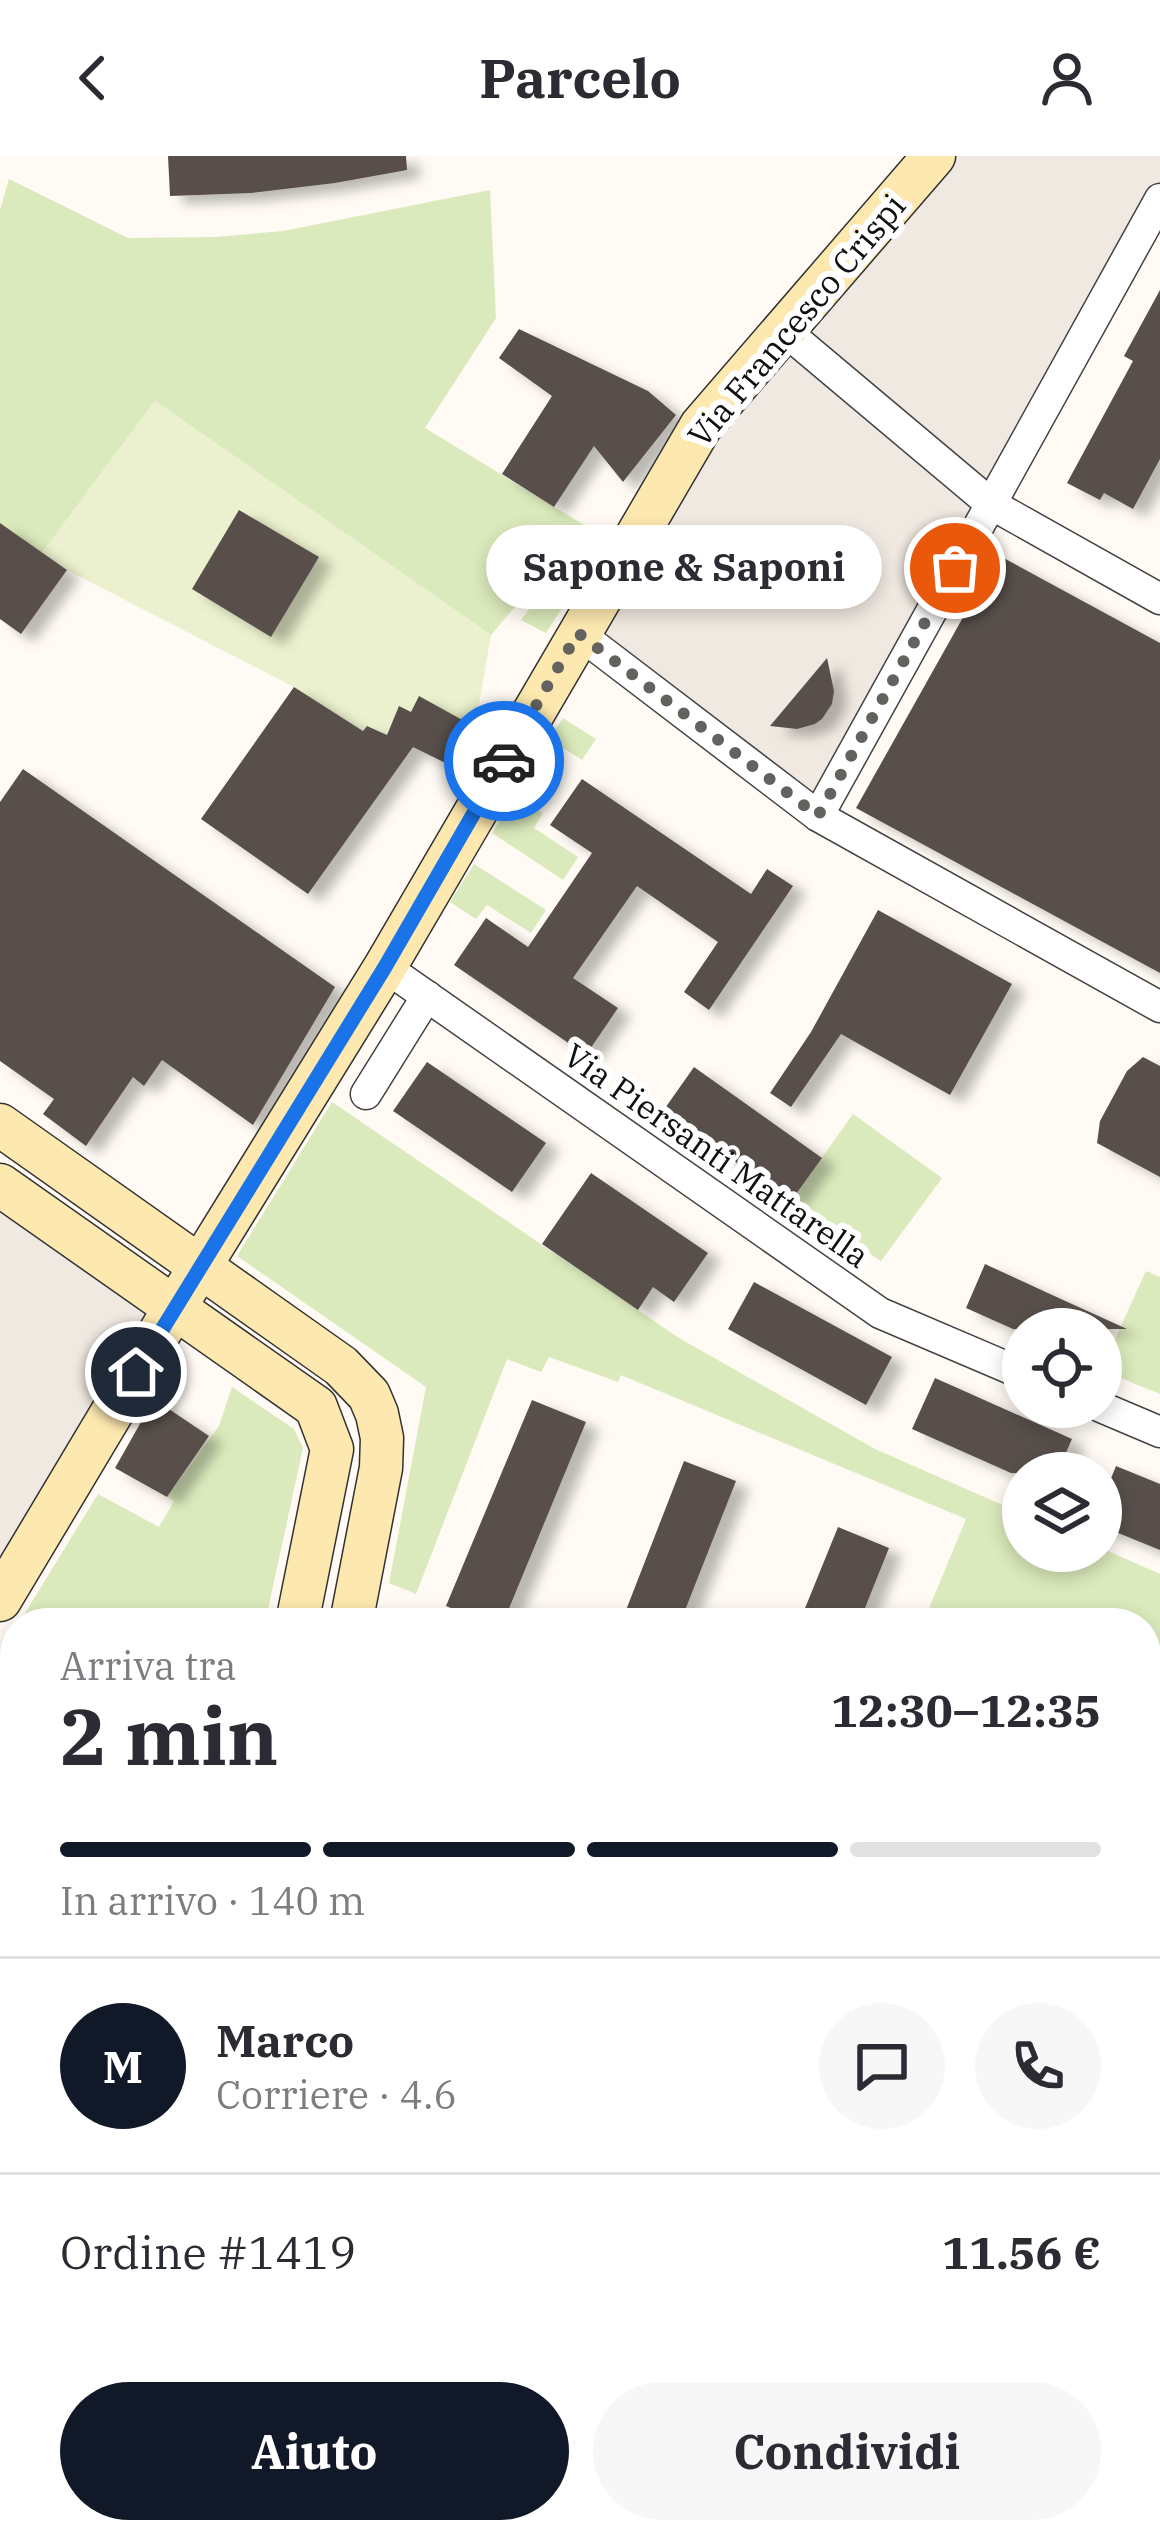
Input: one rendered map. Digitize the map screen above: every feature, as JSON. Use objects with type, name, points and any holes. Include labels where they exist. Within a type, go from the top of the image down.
[{"type":"street","name":"Via Francesco Crispi","points":[[0,1600],[385,967],[701,425],[934,156]]},
{"type":"street","points":[[818,816],[1160,199]]},
{"type":"street","points":[[784,330],[991,504],[1160,599]]},
{"type":"street","points":[[578,633],[818,816],[1160,1006]]},
{"type":"street","name":"Via Piersanti Mattarella","points":[[385,967],[880,1313],[1002,1365]]},
{"type":"street","points":[[366,1094],[428,996]]},
{"type":"street","points":[[0,1125],[201,1265],[354,1377],[369,1395],[382,1438],[381,1468],[362,1608]]},
{"type":"street","points":[[0,1185],[316,1407],[332,1449],[300,1608]]},
{"type":"street","points":[[316,1407],[354,1377]]},
{"type":"street","points":[[1122,1416],[1160,1432]]},
{"type":"street","points":[[332,1449],[382,1438]]},
{"type":"green space","points":[[9,179],[128,238],[283,231],[490,190],[496,318],[425,428],[584,525],[491,635],[155,401],[42,553],[0,523],[0,210]]},
{"type":"green space","points":[[155,401],[491,635],[475,747],[462,771],[368,726],[363,731],[294,687],[42,553]]},
{"type":"green space","points":[[543,591],[564,605],[546,633],[521,620]]},
{"type":"green space","points":[[563,718],[596,739],[582,760],[549,739]]},
{"type":"green space","points":[[517,795],[543,813],[534,828],[578,857],[563,880],[492,833]]},
{"type":"green space","points":[[474,864],[546,910],[531,933],[487,905],[476,919],[450,902]]},
{"type":"green space","points":[[332,1102],[679,1338],[875,1449],[1002,1505],[1002,1572],[1122,1572],[1122,1557],[1160,1574],[1160,1608],[929,1608],[966,1519],[621,1375],[618,1382],[549,1357],[541,1372],[507,1359],[416,1594],[389,1583],[426,1387],[237,1256]]},
{"type":"green space","points":[[853,1114],[942,1178],[881,1261],[791,1201]]},
{"type":"green space","points":[[1146,1271],[1160,1277],[1160,1394],[1122,1379],[1122,1324]]},
{"type":"green space","points":[[232,1387],[294,1429],[303,1448],[268,1608],[28,1608],[98,1494],[159,1527],[174,1501],[167,1497],[219,1426]]},
{"type":"shaded area","points":[[934,156],[1160,156],[1160,199],[818,816],[578,633],[701,426]]},
{"type":"shaded area","points":[[0,1185],[175,1307],[0,1600]]},
{"type":"building","points":[[168,156],[406,156],[407,170],[251,193],[170,196]]},
{"type":"building","points":[[1160,290],[1160,459],[1133,509],[1104,493],[1100,500],[1067,483],[1133,361],[1124,356]]},
{"type":"building","points":[[519,329],[648,391],[676,415],[623,482],[594,446],[554,507],[502,474],[552,396],[499,358]]},
{"type":"building","points":[[239,510],[319,557],[271,637],[192,589]]},
{"type":"building","points":[[0,523],[67,570],[21,634],[0,619]]},
{"type":"building","points":[[998,555],[1160,643],[1160,973],[856,808]]},
{"type":"building","points":[[827,658],[834,691],[822,719],[797,729],[770,726]]},
{"type":"building","points":[[294,687],[363,731],[367,726],[387,735],[399,706],[411,712],[419,696],[475,727],[475,747],[462,771],[413,747],[308,894],[201,819]]},
{"type":"building","points":[[23,769],[335,987],[253,1125],[162,1060],[144,1086],[133,1077],[86,1146],[43,1114],[54,1099],[0,1061],[0,802]]},
{"type":"building","points":[[582,779],[751,894],[767,869],[793,886],[709,1010],[684,992],[718,942],[637,886],[573,978],[618,1008],[586,1055],[454,965],[486,918],[528,947],[592,853],[550,825]]},
{"type":"building","points":[[878,910],[1012,984],[950,1095],[841,1034],[791,1107],[770,1093],[811,1032]]},
{"type":"building","points":[[1143,1057],[1160,1066],[1160,1177],[1097,1143],[1100,1121],[1127,1071]]},
{"type":"building","points":[[427,1062],[546,1143],[512,1192],[393,1111]]},
{"type":"building","points":[[694,1067],[822,1158],[791,1201],[663,1111]]},
{"type":"building","points":[[591,1173],[708,1253],[674,1302],[653,1287],[638,1310],[542,1244]]},
{"type":"building","points":[[985,1264],[1081,1308],[1002,1308],[1002,1324],[966,1308]]},
{"type":"building","points":[[754,1282],[892,1357],[866,1405],[728,1329]]},
{"type":"building","points":[[935,1378],[1002,1408],[1002,1428],[1047,1428],[1072,1439],[1066,1452],[1002,1452],[1002,1469],[912,1429]]},
{"type":"building","points":[[154,1399],[209,1436],[167,1497],[115,1468]]},
{"type":"building","points":[[532,1400],[586,1422],[509,1608],[446,1606]]},
{"type":"building","points":[[684,1461],[736,1481],[686,1608],[627,1608]]},
{"type":"building","points":[[1122,1468],[1160,1484],[1160,1550],[1122,1535]]},
{"type":"building","points":[[838,1527],[889,1548],[865,1608],[805,1608]]},
{"type":"way so far","points":[[504,761],[578,633],[818,816],[955,568]]},
{"type":"place","name":"Sapone & Saponi","points":[[955,568]]},
{"type":"route","points":[[136,1372],[385,967],[504,761]]}]
